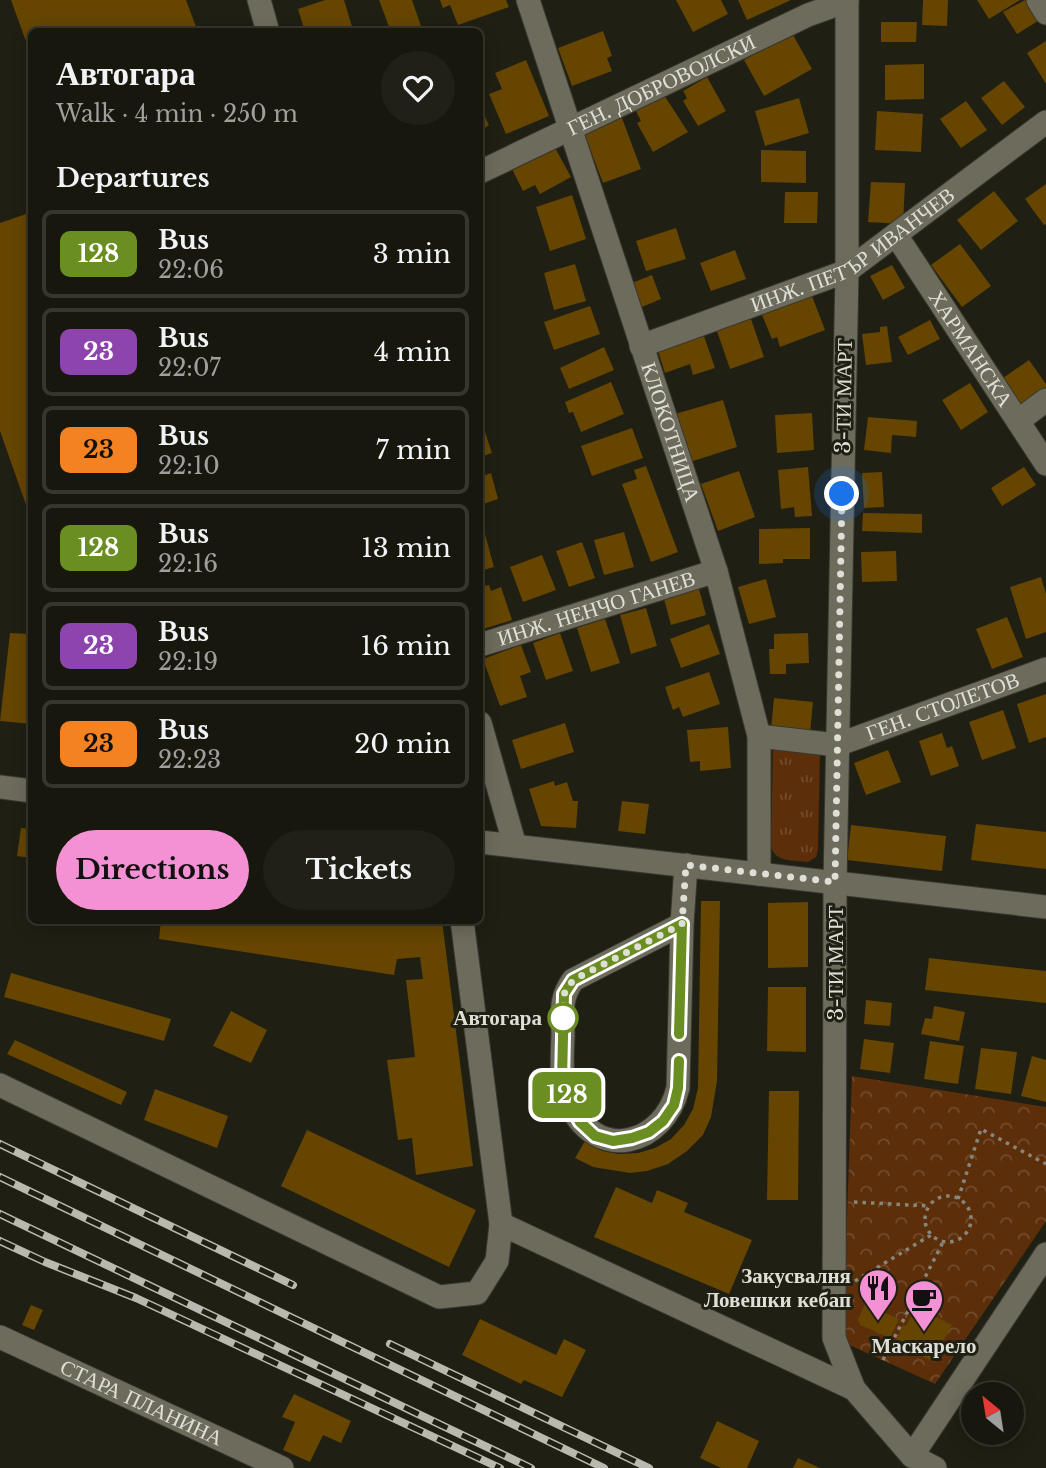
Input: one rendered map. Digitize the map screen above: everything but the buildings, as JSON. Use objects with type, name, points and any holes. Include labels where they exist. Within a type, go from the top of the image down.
[{"type":"street","points":[[259,0],[267,28]]},
{"type":"street","name":"КЛОКОТНИЦА","points":[[528,0],[716,571],[759,736],[759,874]]},
{"type":"street","points":[[1038,0],[1046,13]]},
{"type":"street","name":"ГЕН. ДОБРОВОЛСКИ","points":[[483,171],[572,130],[806,7],[847,1]]},
{"type":"street","name":"3-ТИ МАРТ","points":[[847,1],[847,271],[835,882],[834,1338],[854,1389]]},
{"type":"street","name":"ИНЖ. ПЕТЪР ИВАНЧЕВ","points":[[641,346],[847,271],[1046,122]]},
{"type":"street","name":"ХАРМАНСКА","points":[[896,235],[1046,464]]},
{"type":"street","points":[[1018,421],[1046,400]]},
{"type":"street","name":"ИНЖ. НЕНЧО ГАНЕВ","points":[[483,644],[716,571]]},
{"type":"street","name":"ГЕН. СТОЛЕТОВ","points":[[837,745],[1046,669]]},
{"type":"street","points":[[483,734],[515,846]]},
{"type":"street","points":[[759,736],[837,745]]},
{"type":"street","points":[[0,787],[28,790]]},
{"type":"street","points":[[483,842],[1046,907]]},
{"type":"street","points":[[682,924],[573,980],[564,994],[562,1080],[569,1103],[580,1122],[595,1136],[613,1141],[649,1132],[663,1121],[674,1105],[678,1088],[686,865]]},
{"type":"street","points":[[0,1085],[439,1297],[477,1293],[497,1261],[501,1224],[463,924]]},
{"type":"street","points":[[501,1224],[854,1389],[912,1456],[935,1468]]},
{"type":"street","points":[[912,1456],[1046,1254]]},
{"type":"street","name":"СТАРА ПЛАНИНА","points":[[0,1337],[282,1468]]},
{"type":"path","points":[[958,1199],[981,1129],[1046,1164]]},
{"type":"path","points":[[946,1196],[958,1199],[969,1209],[971,1223],[964,1236],[951,1242],[943,1242],[931,1235],[925,1221],[929,1206],[933,1201],[946,1196]]},
{"type":"path","points":[[835,1201],[929,1206]]},
{"type":"path","points":[[834,1293],[931,1235]]},
{"type":"path","points":[[883,1360],[943,1242]]},
{"type":"green space","points":[[773,748],[820,751],[818,849],[816,857],[808,862],[781,858],[771,846]]},
{"type":"green space","points":[[852,1076],[1046,1107],[1046,1221],[935,1384],[845,1343],[844,1301]]},
{"type":"railway","points":[[0,1144],[293,1285]]},
{"type":"railway","points":[[0,1177],[604,1468]]},
{"type":"railway","points":[[0,1214],[531,1468]]},
{"type":"railway","points":[[0,1241],[136,1298],[500,1468]]},
{"type":"railway","points":[[390,1344],[649,1468]]},
{"type":"bus line","name":"128","points":[[679,1034],[682,924],[573,980],[564,994],[562,1080],[569,1103],[580,1122],[595,1136],[613,1141],[632,1138],[649,1132],[663,1121],[674,1105],[679,1061]]},
{"type":"place","name":"Автогара","points":[[563,1018]]},
{"type":"place","name":"Закусвалня Ловешки кебап","points":[[878,1322]]},
{"type":"place","name":"Маскарело","points":[[924,1333]]},
{"type":"route","points":[[563,1018],[564,994],[573,980],[682,924],[686,865],[835,882],[842,494]]}]
